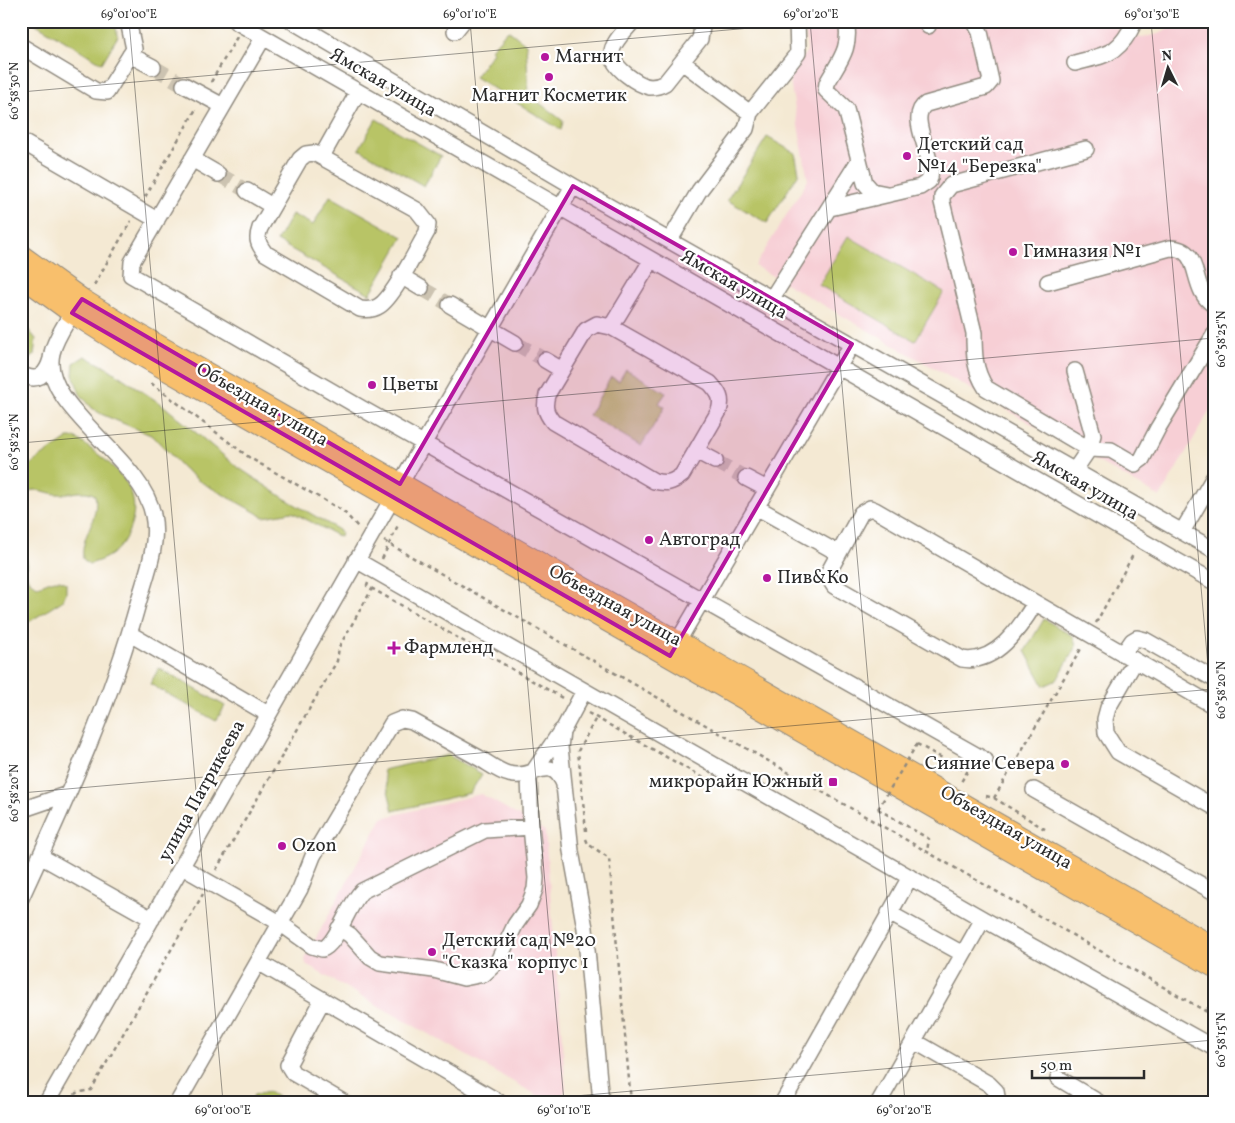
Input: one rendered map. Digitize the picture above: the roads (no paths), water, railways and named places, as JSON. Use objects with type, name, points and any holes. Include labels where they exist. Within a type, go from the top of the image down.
[{"type":"main road","name":"Объездная улица","points":[[21,255],[83,299],[126,347],[396,492],[674,649],[1214,947]]},
{"type":"main road","name":"Объездная улица","points":[[21,276],[83,299]]},
{"type":"main road","name":"Объездная улица","points":[[674,649],[1214,967]]},
{"type":"street","points":[[21,46],[96,91],[107,92],[130,55],[134,43],[128,21]]},
{"type":"street","name":"Ямская улица","points":[[292,21],[573,186],[1214,550]]},
{"type":"street","points":[[633,21],[615,44],[612,52],[617,65],[641,84],[658,86],[665,83],[700,39],[703,21]]},
{"type":"street","points":[[670,240],[700,190],[746,129],[750,113],[798,53],[798,21]]},
{"type":"street","points":[[846,21],[848,42],[826,90],[846,109],[858,162],[868,187],[877,193],[891,194]]},
{"type":"street","points":[[830,208],[920,187],[931,177],[931,168],[918,118],[922,106],[986,87],[991,81],[980,32],[974,21]]},
{"type":"street","points":[[1074,63],[1116,50],[1124,42],[1135,21]]},
{"type":"street","name":"Ямская улица","points":[[239,23],[560,209],[1214,582]]},
{"type":"street","points":[[263,38],[132,262],[131,275],[985,760]]},
{"type":"street","points":[[130,55],[153,67]]},
{"type":"street","points":[[682,62],[750,113]]},
{"type":"street","points":[[184,85],[223,106]]},
{"type":"street","points":[[322,156],[358,92]]},
{"type":"street","points":[[21,141],[157,220]]},
{"type":"street","points":[[1086,149],[951,185],[942,196],[974,333],[972,351],[981,380],[993,394],[1089,449],[1106,449],[1134,464],[1139,463],[1214,335]]},
{"type":"street","points":[[314,153],[417,210],[428,224],[427,232],[385,301],[378,307],[369,310],[360,309],[265,252],[259,245],[257,236],[272,206],[300,159],[306,154],[314,153]]},
{"type":"street","points":[[192,159],[218,174]]},
{"type":"street","points":[[772,298],[858,162]]},
{"type":"street","name":"улица Патрикеева","points":[[47,1102],[356,560],[573,186]]},
{"type":"street","points":[[247,191],[272,206]]},
{"type":"street","points":[[1048,282],[1170,248],[1180,248],[1190,256],[1201,292],[1214,305]]},
{"type":"street","points":[[611,327],[651,261]]},
{"type":"street","points":[[401,276],[421,288]]},
{"type":"street","points":[[21,374],[34,379],[45,374],[55,343],[83,299]]},
{"type":"street","points":[[450,305],[515,343]]},
{"type":"street","points":[[603,324],[710,383],[718,392],[722,401],[719,411],[682,475],[674,482],[664,484],[654,481],[553,422],[546,414],[544,406],[547,396],[562,370],[590,326],[603,324]]},
{"type":"street","points":[[674,649],[852,344]]},
{"type":"street","points":[[21,898],[102,713],[130,634],[154,544],[153,514],[143,489],[131,472],[64,399],[55,383],[51,359]]},
{"type":"street","points":[[545,360],[562,370]]},
{"type":"street","points":[[1074,471],[1089,449],[1093,435],[1075,370]]},
{"type":"street","points":[[696,451],[715,461]]},
{"type":"street","points":[[1182,532],[1214,477]]},
{"type":"street","points":[[746,478],[767,489]]},
{"type":"street","points":[[756,507],[838,553]]},
{"type":"street","points":[[1034,603],[1010,639],[976,659],[962,659],[834,586],[827,575],[861,512],[870,508],[1214,706]]},
{"type":"street","points":[[356,560],[983,919],[1214,1048]]},
{"type":"street","points":[[130,634],[268,714]]},
{"type":"street","points":[[1214,679],[1138,638],[1132,641],[1129,658],[1105,719],[1106,733],[1118,752],[1214,807]]},
{"type":"street","points":[[339,928],[350,935],[370,957],[380,963],[434,970],[464,978],[484,974],[498,961],[515,925],[529,905],[535,888],[536,878],[528,783],[531,774],[566,725],[584,692]]},
{"type":"street","points":[[178,1102],[300,889],[313,856],[392,723],[408,719],[508,774],[531,774],[539,769],[551,769],[559,774],[564,784]]},
{"type":"street","points":[[566,725],[560,747],[571,851],[585,928],[601,1102]]},
{"type":"street","points":[[1034,790],[1214,892]]},
{"type":"street","points":[[21,810],[68,794]]},
{"type":"street","points":[[182,867],[280,923],[312,946],[322,949],[330,945],[353,900],[362,891],[485,830],[531,827]]},
{"type":"street","points":[[40,856],[152,919]]},
{"type":"street","points":[[782,1102],[910,877]]},
{"type":"street","points":[[889,913],[964,954]]},
{"type":"street","points":[[879,1102],[983,919]]},
{"type":"street","points":[[258,962],[322,1001],[499,1102]]},
{"type":"street","points":[[322,1001],[288,1065],[293,1073],[343,1102]]},
{"type":"street","points":[[914,1041],[990,1084],[996,1091],[998,1102]]},
{"type":"street","points":[[1058,1078],[1098,1102]]},
{"type":"tunnel","points":[[153,67],[184,85]]},
{"type":"tunnel","points":[[218,174],[247,191]]},
{"type":"tunnel","points":[[421,288],[450,305]]},
{"type":"tunnel","points":[[515,343],[545,360]]},
{"type":"tunnel","points":[[715,461],[746,478]]},
{"type":"place","name":"Магнит","points":[[545,57]]},
{"type":"place","name":"Магнит Косметик","points":[[549,77]]},
{"type":"place","name":"Детский сад №14 \"Березка\"","points":[[907,156]]},
{"type":"place","name":"Гимназия №1","points":[[1013,252]]},
{"type":"place","name":"Цветы","points":[[372,385]]},
{"type":"place","name":"Автоград","points":[[649,540]]},
{"type":"place","name":"Пив&Ко","points":[[767,578]]},
{"type":"place","name":"Фармленд","points":[[394,648]]},
{"type":"place","name":"Сияние Севера","points":[[1065,764]]},
{"type":"place","name":"микрорайн Южный","points":[[833,782]]},
{"type":"place","name":"Ozon","points":[[282,846]]},
{"type":"place","name":"Детский сад №20 \"Сказка\" корпус 1","points":[[432,952]]}]
